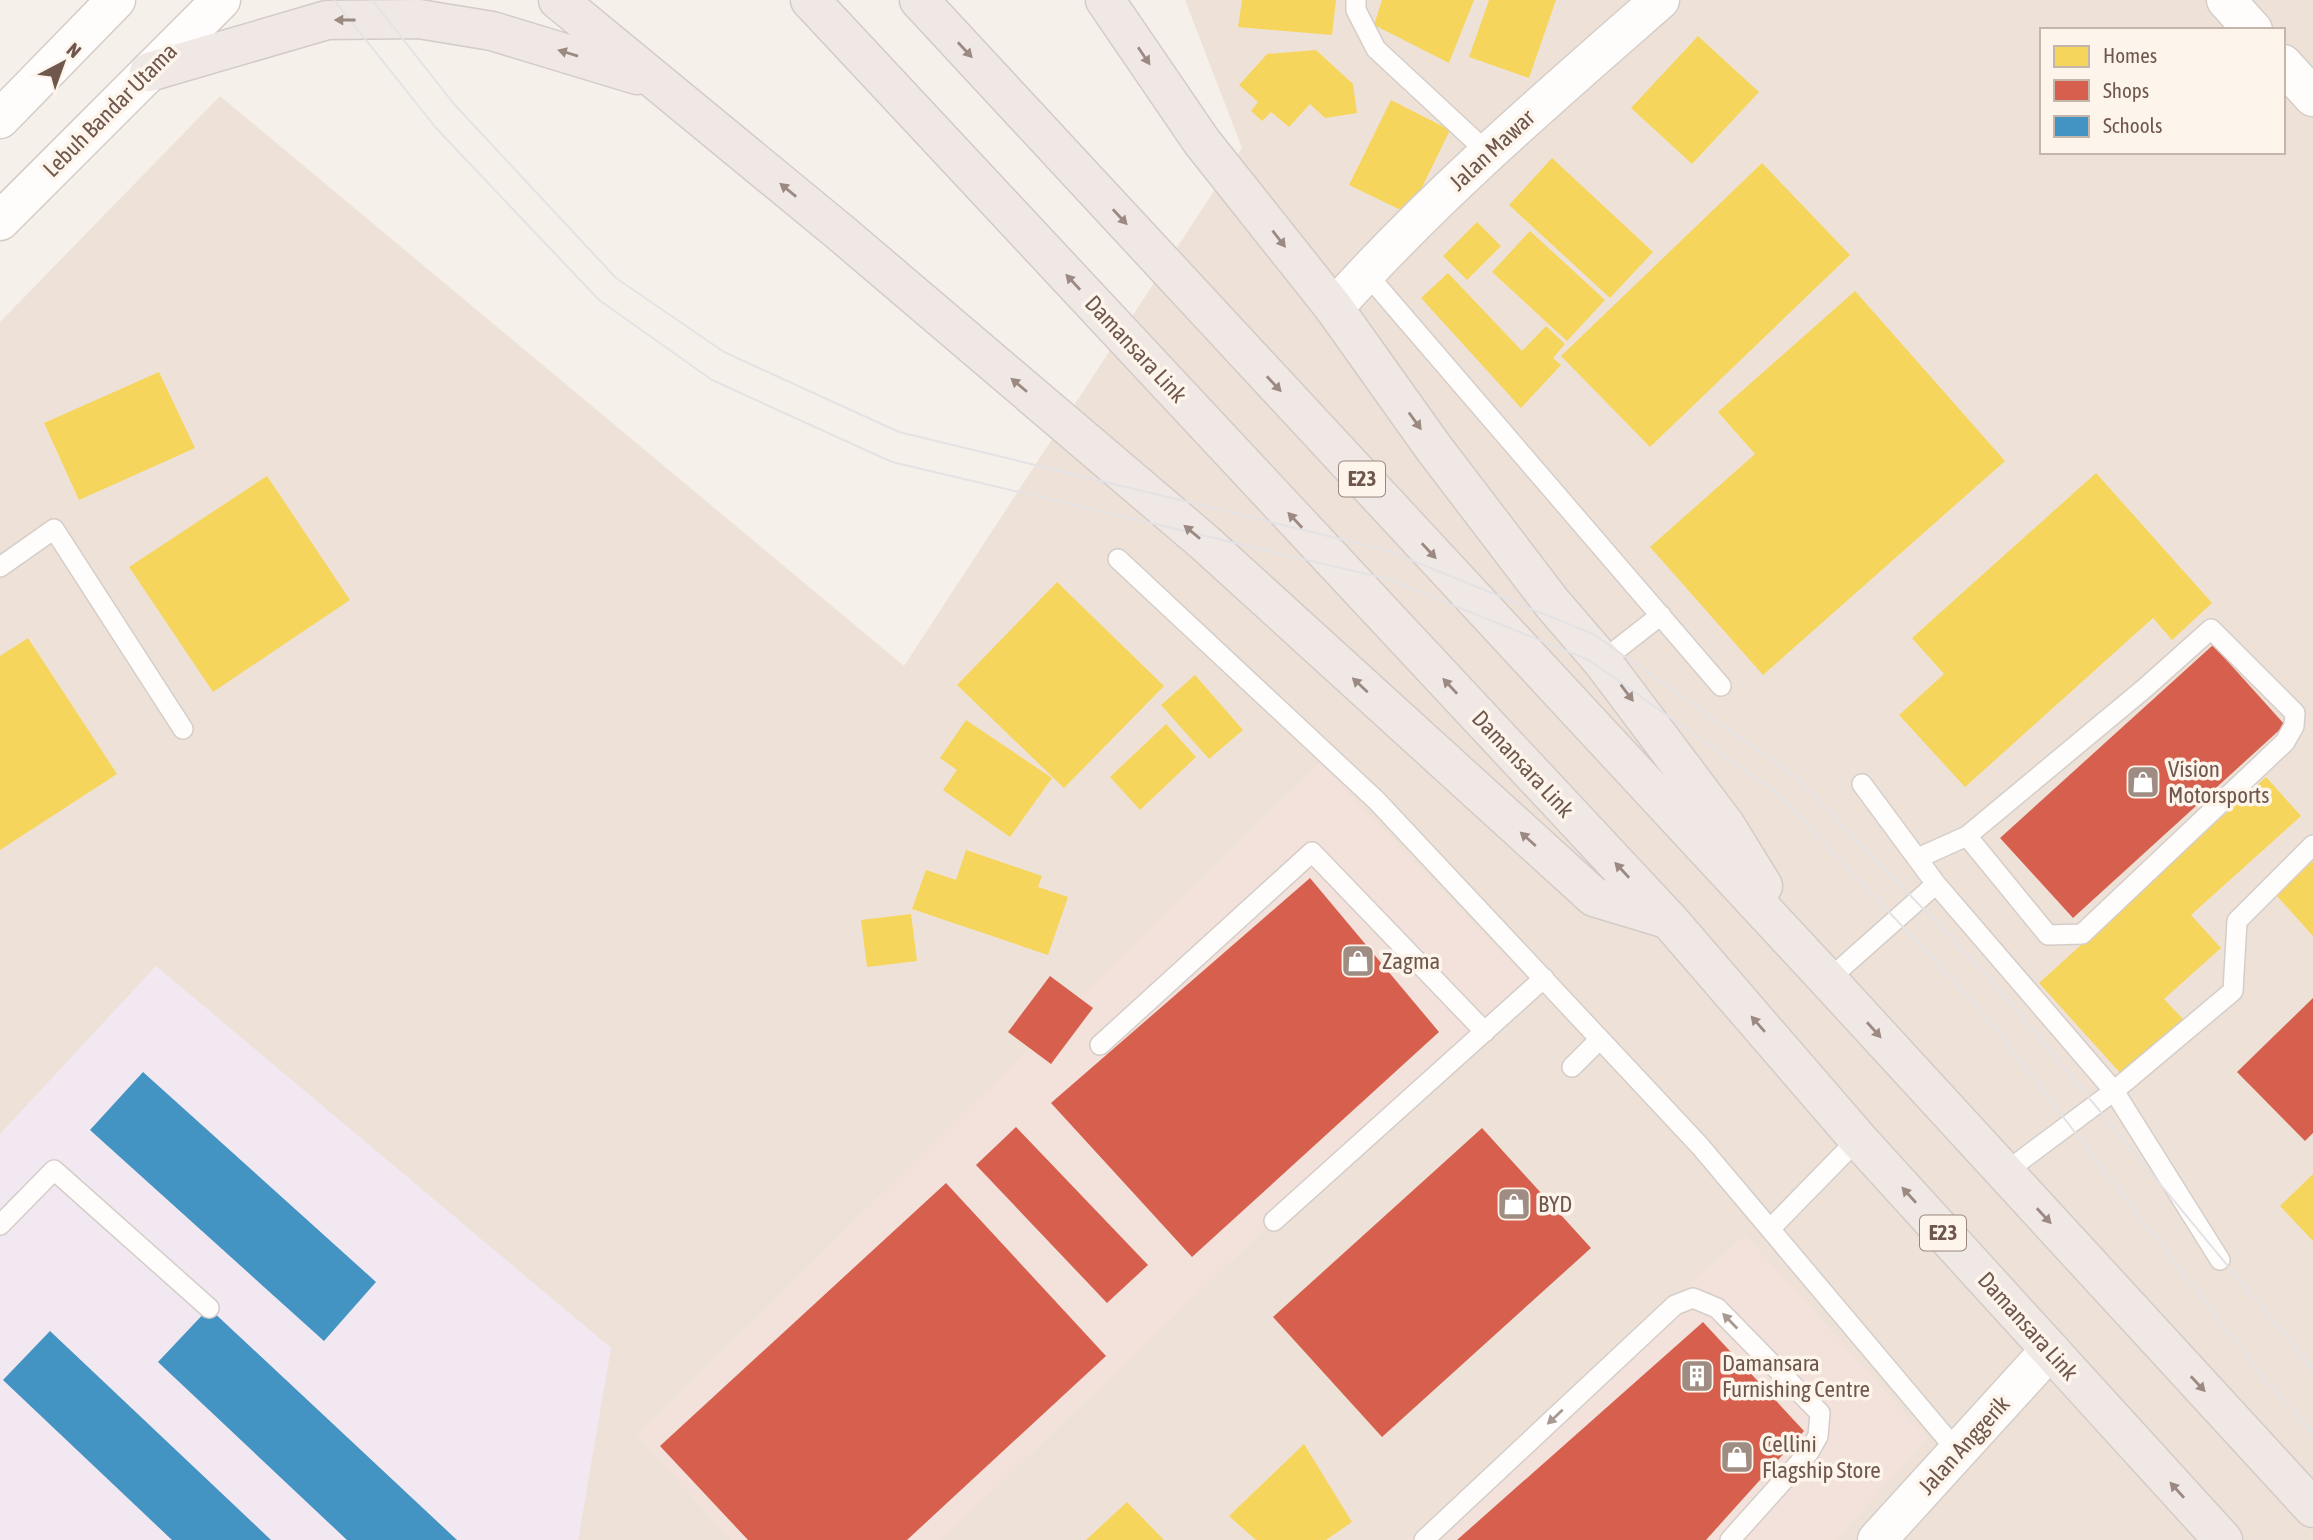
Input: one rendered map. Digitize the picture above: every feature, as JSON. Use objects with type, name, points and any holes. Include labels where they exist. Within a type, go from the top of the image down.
[{"type":"highway","points":[[558,0],[851,242],[1204,542],[1594,897],[1669,920]]},
{"type":"highway","name":"Damansara Link","points":[[810,0],[1669,920],[1858,1139],[2223,1540]]},
{"type":"highway","name":"E23","points":[[919,0],[2313,1508]]},
{"type":"highway","points":[[1105,0],[1202,142],[1334,308],[1433,447],[1552,603],[1602,661],[1726,825],[1817,969]]},
{"type":"highway","points":[[149,72],[327,20],[419,19],[492,31],[656,81]]},
{"type":"street","points":[[0,119],[116,0]]},
{"type":"street","name":"Lebuh Bandar Utama","points":[[0,221],[221,0]]},
{"type":"street","name":"Jalan Mawar","points":[[1334,308],[1487,152],[1660,0]]},
{"type":"street","points":[[2226,0],[2251,28]]},
{"type":"street","points":[[2285,66],[2313,97]]},
{"type":"street","name":"Jalan Anggerik","points":[[1877,1540],[2050,1350]]},
{"type":"lane","points":[[1356,0],[1356,10],[1376,49],[1487,152]]},
{"type":"lane","points":[[1366,273],[1721,686]]},
{"type":"lane","points":[[0,567],[54,529],[183,729]]},
{"type":"lane","points":[[1118,559],[1377,801],[1544,978],[1700,1146],[1958,1452]]},
{"type":"lane","points":[[1602,661],[1661,615]]},
{"type":"lane","points":[[1918,858],[1967,836],[2145,688],[2211,629],[2295,713],[2294,726],[2285,742],[2082,934],[2048,935],[1967,836]]},
{"type":"lane","points":[[1863,785],[1936,884],[2114,1091],[2220,1260]]},
{"type":"lane","points":[[2004,1173],[2114,1091],[2233,991],[2236,921],[2313,845]]},
{"type":"lane","points":[[1100,1045],[1312,852],[1485,1032]]},
{"type":"lane","points":[[1817,969],[1936,884]]},
{"type":"lane","points":[[1274,1222],[1544,978]]},
{"type":"lane","points":[[1572,1068],[1600,1039]]},
{"type":"lane","points":[[1770,1229],[1858,1139]]},
{"type":"lane","points":[[0,1225],[54,1170],[209,1308]]},
{"type":"lane","points":[[1424,1540],[1675,1304],[1693,1298],[1717,1308],[1820,1413],[1818,1436],[1809,1452],[1730,1540]]},
{"type":"shaded area","points":[[1185,0],[2313,0],[2313,1540],[0,1540],[0,322],[220,96],[904,666],[1242,148]]},
{"type":"shaded area","points":[[1319,763],[1526,978],[941,1540],[731,1540],[637,1435]]},
{"type":"shaded area","points":[[156,966],[611,1348],[578,1540],[0,1540],[0,1134]]},
{"type":"shaded area","points":[[1745,1235],[1927,1438],[1836,1540],[1408,1540]]},
{"type":"building: Homes","points":[[1242,0],[1336,0],[1332,35],[1238,27]]},
{"type":"building: Homes","points":[[1382,0],[1474,0],[1449,63],[1374,25]]},
{"type":"building: Homes","points":[[1489,0],[1556,0],[1529,78],[1469,57]]},
{"type":"building: Homes","points":[[1698,36],[1759,92],[1692,164],[1631,108]]},
{"type":"building: Homes","points":[[1316,50],[1353,84],[1357,113],[1325,118],[1310,104],[1289,127],[1271,112],[1262,121],[1251,111],[1258,102],[1239,85],[1267,54]]},
{"type":"building: Homes","points":[[1391,100],[1450,130],[1409,214],[1349,185]]},
{"type":"building: Homes","points":[[1552,158],[1653,252],[1610,298],[1509,205]]},
{"type":"building: Homes","points":[[1762,163],[1850,255],[1650,447],[1561,356]]},
{"type":"building: Homes","points":[[1477,222],[1501,246],[1467,280],[1443,256]]},
{"type":"building: Homes","points":[[1530,231],[1605,300],[1567,341],[1492,272]]},
{"type":"building: Homes","points":[[1448,273],[1522,351],[1546,326],[1565,344],[1553,358],[1561,365],[1521,408],[1421,298]]},
{"type":"building: Homes","points":[[1855,291],[2005,461],[1763,675],[1650,547],[1755,454],[1718,412]]},
{"type":"building: Homes","points":[[159,372],[195,448],[79,500],[44,423]]},
{"type":"building: Homes","points":[[2096,473],[2212,603],[2172,640],[2153,618],[1965,787],[1899,715],[1944,674],[1912,638]]},
{"type":"building: Homes","points":[[267,476],[350,600],[213,692],[129,567]]},
{"type":"building: Homes","points":[[1057,582],[1164,686],[1064,788],[957,685]]},
{"type":"building: Homes","points":[[28,638],[117,774],[0,850],[0,656]]},
{"type":"building: Homes","points":[[1195,675],[1243,730],[1209,759],[1161,705]]},
{"type":"building: Homes","points":[[966,720],[1052,778],[1010,837],[943,790],[957,770],[940,758]]},
{"type":"building: Homes","points":[[1166,724],[1196,757],[1140,810],[1110,777]]},
{"type":"building: Homes","points":[[2266,777],[2301,816],[2191,915],[2221,948],[2164,999],[2183,1019],[2122,1075],[2039,983]]},
{"type":"building: Homes","points":[[966,850],[1042,876],[1038,887],[1068,897],[1048,955],[912,909],[926,870],[956,880]]},
{"type":"building: Homes","points":[[2313,861],[2313,936],[2276,895]]},
{"type":"building: Homes","points":[[911,914],[917,961],[867,967],[861,920]]},
{"type":"building: Homes","points":[[2313,1174],[2313,1241],[2280,1206]]},
{"type":"building: Homes","points":[[1304,1444],[1352,1522],[1326,1540],[1256,1540],[1229,1516]]},
{"type":"building: Homes","points":[[1127,1502],[1164,1540],[1086,1540]]},
{"type":"building: Shops","name":"Vision Motorsports","points":[[2213,645],[2285,725],[2073,918],[2000,838]]},
{"type":"building: Shops","points":[[1310,878],[1439,1032],[1192,1257],[1051,1103]]},
{"type":"building: Shops","points":[[1050,976],[1093,1008],[1051,1064],[1008,1032]]},
{"type":"building: Shops","points":[[2313,998],[2313,1133],[2305,1141],[2237,1072]]},
{"type":"building: Shops","points":[[1016,1127],[1148,1265],[1107,1303],[976,1165]]},
{"type":"building: Shops","points":[[1482,1128],[1591,1248],[1382,1437],[1273,1317]]},
{"type":"building: Shops","points":[[946,1183],[1106,1356],[907,1540],[748,1540],[660,1446]]},
{"type":"building: Shops","name":"Damansara Furnishing Centre","points":[[1703,1322],[1804,1431],[1706,1540],[1457,1540]]},
{"type":"building: Schools","points":[[143,1072],[376,1282],[324,1341],[90,1130]]},
{"type":"building: Schools","points":[[209,1308],[457,1540],[347,1540],[158,1362]]},
{"type":"building: Schools","points":[[50,1331],[271,1540],[172,1540],[3,1380]]},
{"type":"tram line","points":[[334,0],[436,128],[599,300],[712,380],[892,462],[1388,579],[1589,660],[1777,793],[1981,1010],[2266,1381],[2313,1433]]},
{"type":"tram line","points":[[372,0],[454,104],[616,278],[724,352],[899,432],[1386,550],[1593,634],[1796,777],[1990,978],[2313,1369]]},
{"type":"place","name":"Vision Motorsports","points":[[2143,782]]},
{"type":"place","name":"Zagma","points":[[1358,961]]},
{"type":"place","name":"BYD","points":[[1514,1204]]},
{"type":"place","name":"Damansara Furnishing Centre","points":[[1697,1376]]},
{"type":"place","name":"Cellini Flagship Store","points":[[1737,1457]]}]
